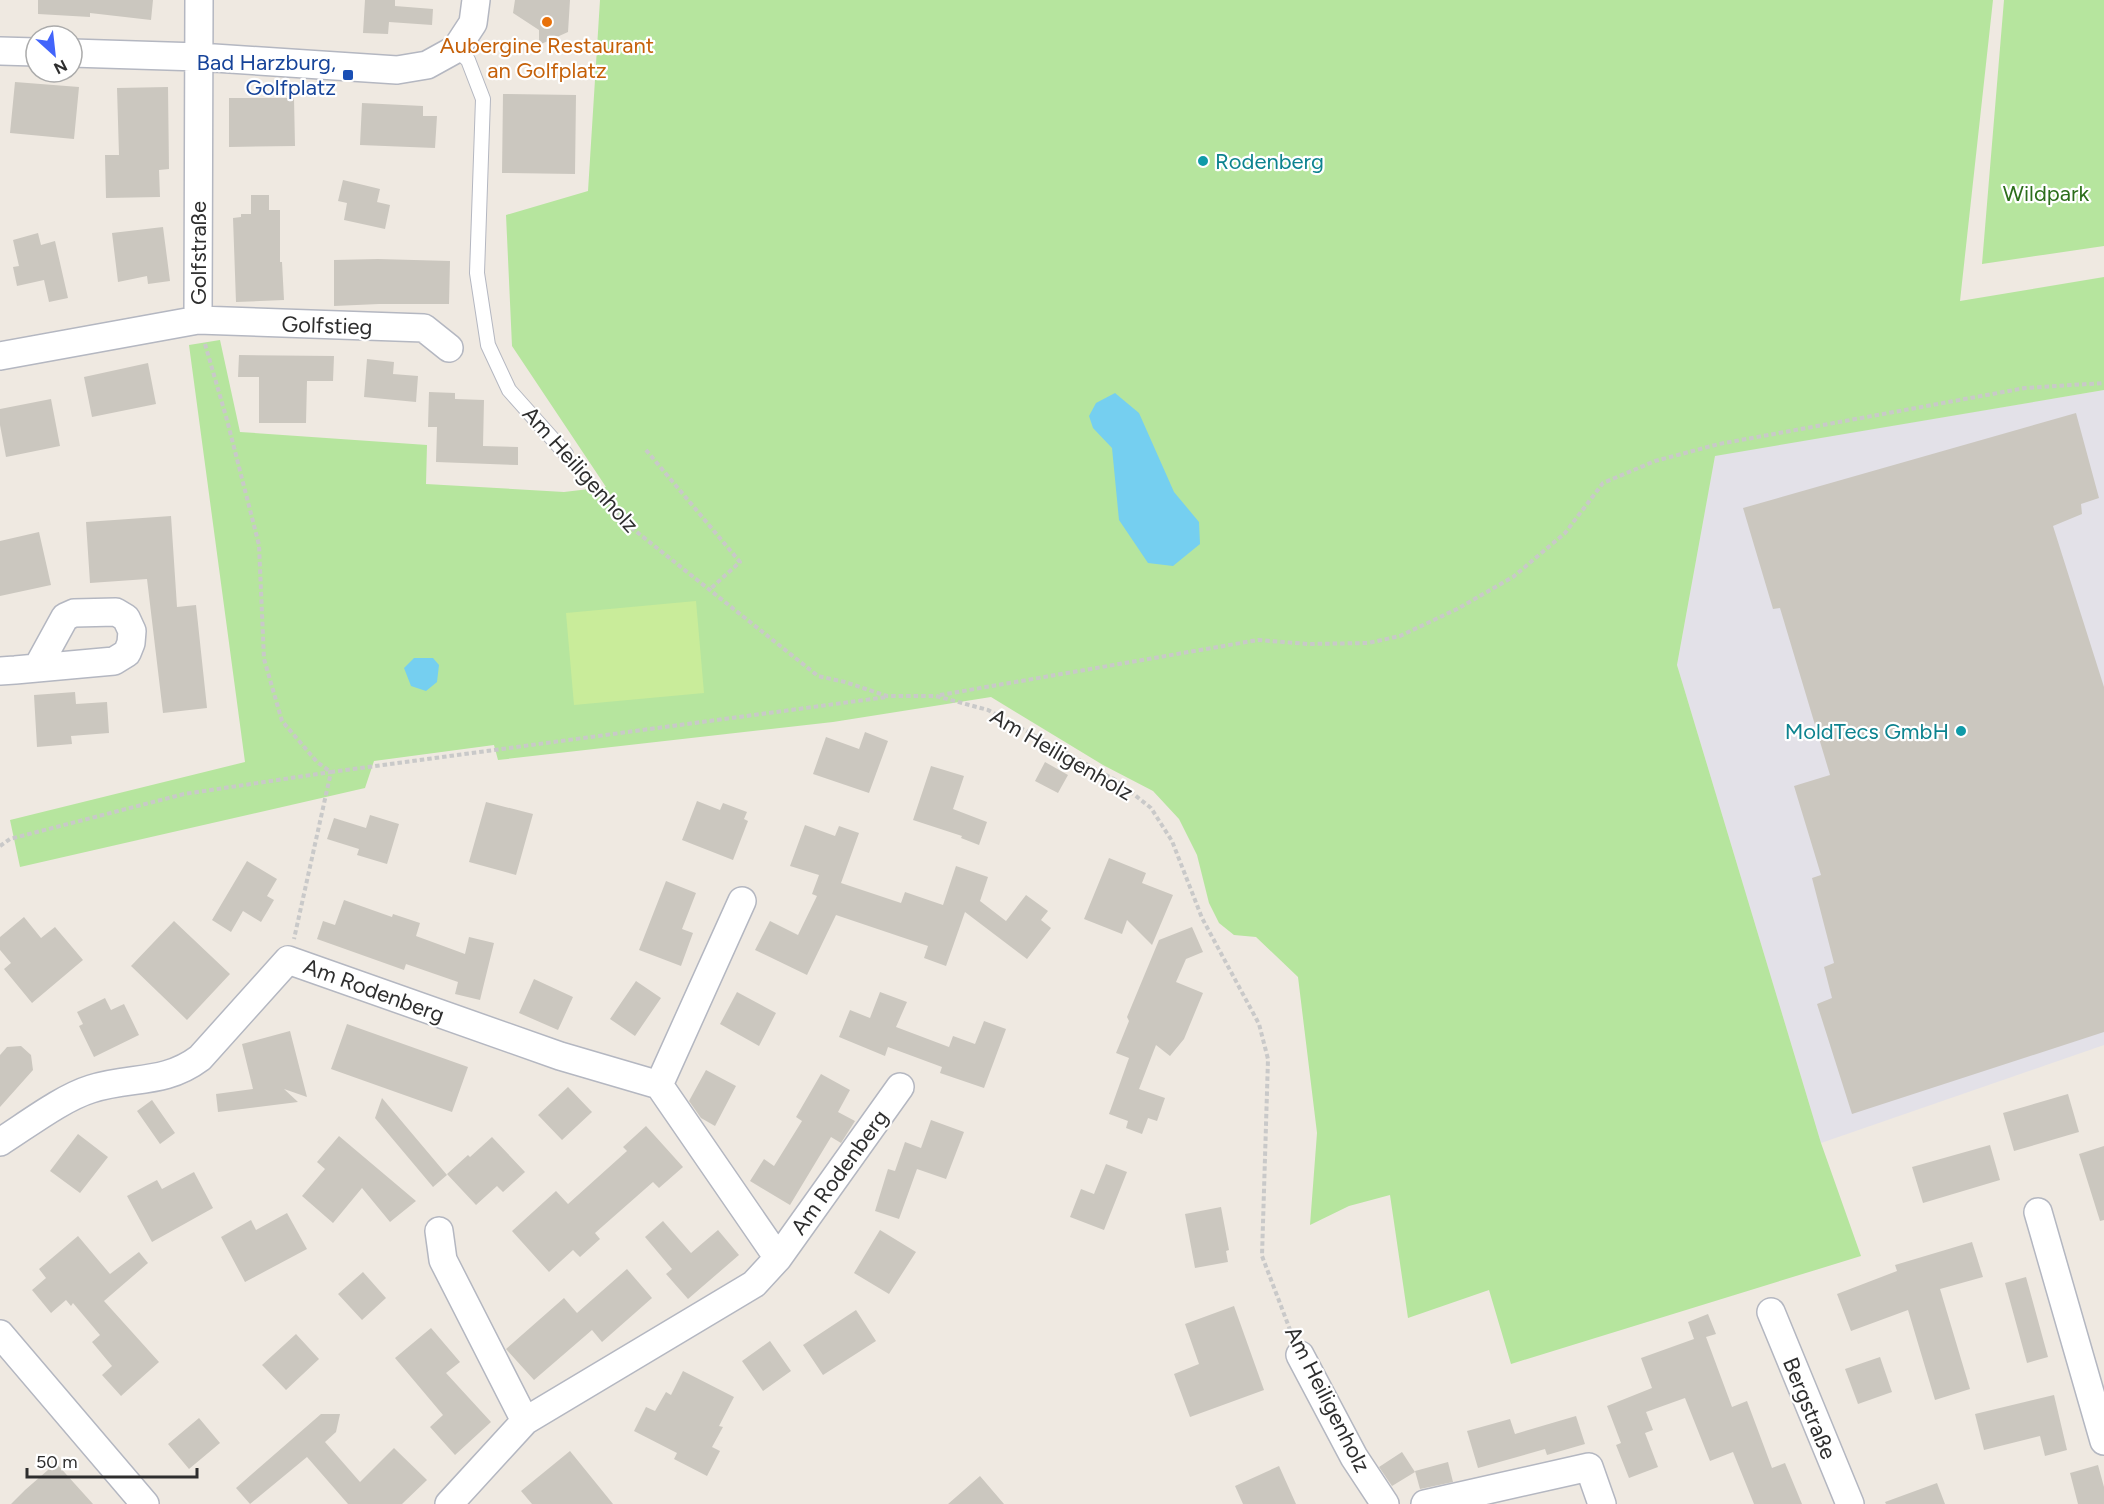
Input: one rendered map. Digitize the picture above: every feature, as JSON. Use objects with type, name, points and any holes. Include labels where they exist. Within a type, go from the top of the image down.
[{"type":"street","name":"Golfstraße","points":[[0,356],[198,320],[199,0]]},
{"type":"street","points":[[84,53],[199,57],[397,70],[427,65],[456,49],[473,23],[476,0]]},
{"type":"street","points":[[0,51],[24,52]]},
{"type":"street","name":"Golfstieg","points":[[198,320],[424,328],[449,348]]},
{"type":"street","points":[[0,671],[37,668]]},
{"type":"street","points":[[659,1085],[742,901]]},
{"type":"street","name":"Am Rodenberg","points":[[0,1142],[73,1096],[92,1088],[166,1076],[186,1068],[200,1058],[288,960],[560,1056],[659,1085],[778,1258]]},
{"type":"street","name":"Am Rodenberg","points":[[449,1504],[525,1421],[754,1284],[778,1258],[900,1087]]},
{"type":"street","points":[[2038,1212],[2104,1442]]},
{"type":"street","points":[[438,1231],[443,1260],[525,1421]]},
{"type":"street","name":"Bergstraße","points":[[1771,1312],[1850,1504]]},
{"type":"street","points":[[0,1334],[144,1504]]},
{"type":"street","name":"Am Heiligenholz","points":[[1300,1355],[1354,1456],[1385,1504]]},
{"type":"street","points":[[1425,1504],[1589,1467],[1602,1504]]},
{"type":"lane","name":"Am Heiligenholz","points":[[456,49],[468,60],[483,99],[477,273],[488,345],[509,390],[566,454]]},
{"type":"path","points":[[198,320],[227,420],[259,545],[264,659],[282,721],[317,762],[331,772]]},
{"type":"path","points":[[936,696],[1258,640],[1308,644],[1368,643],[1400,636],[1457,609],[1513,578],[1565,532],[1603,483],[1655,461],[1719,444],[2025,388],[2104,383]]},
{"type":"path","points":[[645,450],[740,562],[710,590]]},
{"type":"path","name":"Am Heiligenholz","points":[[566,454],[623,521],[818,676],[888,696],[936,696],[988,710],[1118,781],[1151,808],[1172,841],[1202,918],[1259,1024],[1268,1059],[1262,1256],[1300,1355]]},
{"type":"path","points":[[0,846],[10,839],[184,794],[888,696]]},
{"type":"path","points":[[288,960],[331,772]]},
{"type":"shaded area","name":"MoldTecs GmbH","points":[[2104,390],[2104,1045],[1821,1143],[1677,665],[1715,455]]},
{"type":"green space","points":[[600,0],[1993,0],[1960,301],[2104,277],[2104,390],[1715,456],[1677,665],[1821,1143],[1861,1256],[1511,1364],[1489,1290],[1408,1318],[1390,1195],[1349,1206],[1310,1225],[1317,1133],[1298,977],[1256,937],[1234,935],[1219,923],[1209,903],[1197,855],[1179,819],[1153,791],[1103,765],[991,697],[833,722],[498,760],[494,745],[374,761],[365,788],[20,867],[10,820],[245,762],[189,345],[220,340],[240,432],[427,445],[426,484],[564,492],[606,487],[512,346],[506,215],[588,191]]},
{"type":"green space","name":"Wildpark","points":[[2004,0],[2104,0],[2104,246],[1982,264]]},
{"type":"green space","points":[[696,601],[704,693],[574,705],[566,613]]},
{"type":"water","points":[[1115,393],[1139,413],[1174,492],[1199,522],[1200,544],[1173,566],[1148,563],[1119,520],[1112,448],[1093,428],[1089,416],[1096,403]]},
{"type":"water","points":[[414,658],[433,658],[439,665],[437,682],[426,691],[411,686],[404,668]]},
{"type":"building","points":[[38,0],[153,0],[151,20],[90,13],[90,17],[38,14]]},
{"type":"building","points":[[365,0],[395,0],[395,6],[433,9],[432,25],[389,22],[388,34],[363,33]]},
{"type":"building","name":"Aubergine Restaurant an Golfplatz","points":[[515,0],[570,0],[568,32],[539,45],[539,30],[513,13]]},
{"type":"building","points":[[15,82],[79,87],[74,139],[10,133]]},
{"type":"building","points":[[168,87],[169,169],[159,170],[160,197],[106,198],[105,155],[119,155],[117,88]]},
{"type":"building","points":[[503,94],[576,95],[575,174],[502,173]]},
{"type":"building","points":[[229,98],[294,98],[295,146],[229,147]]},
{"type":"building","points":[[362,103],[423,106],[423,116],[437,116],[435,148],[360,145]]},
{"type":"building","points":[[343,180],[380,189],[377,202],[390,205],[385,229],[344,220],[347,203],[338,201]]},
{"type":"building","points":[[251,195],[269,195],[269,210],[280,210],[280,262],[282,262],[284,300],[236,302],[233,218],[241,217],[241,214],[251,214]]},
{"type":"building","points":[[163,227],[170,281],[148,284],[147,276],[118,282],[112,233]]},
{"type":"building","points":[[38,233],[41,245],[55,241],[68,298],[49,302],[44,280],[17,286],[13,267],[19,266],[13,240]]},
{"type":"building","points":[[334,260],[450,261],[449,304],[334,306]]},
{"type":"building","points":[[239,355],[334,356],[333,381],[307,381],[306,423],[259,423],[259,377],[238,377]]},
{"type":"building","points":[[367,359],[394,362],[393,374],[418,376],[416,402],[364,397]]},
{"type":"building","points":[[148,363],[156,404],[92,417],[84,377]]},
{"type":"building","points":[[429,392],[455,393],[455,399],[484,400],[483,446],[518,447],[518,465],[436,462],[437,427],[428,427]]},
{"type":"building","points":[[51,399],[60,446],[6,457],[0,425],[0,409]]},
{"type":"building","name":"MoldTecs GmbH","points":[[2076,413],[2099,498],[2081,504],[2082,514],[2053,526],[2104,687],[2104,1032],[1852,1114],[1817,1004],[1832,998],[1824,967],[1834,963],[1812,878],[1821,875],[1794,786],[1830,775],[1780,608],[1773,609],[1743,508]]},
{"type":"building","points":[[171,516],[177,607],[196,605],[207,708],[163,713],[147,579],[90,583],[86,522]]},
{"type":"building","points":[[39,532],[51,585],[0,596],[0,541]]},
{"type":"building","points":[[75,692],[76,704],[107,702],[109,733],[71,736],[72,744],[37,747],[34,695]]},
{"type":"building","points":[[865,732],[888,741],[869,793],[813,774],[826,737],[859,749]]},
{"type":"building","points":[[1045,762],[1068,775],[1058,793],[1035,781]]},
{"type":"building","points":[[931,766],[964,776],[953,809],[987,822],[979,845],[961,838],[962,836],[913,820]]},
{"type":"building","points":[[697,801],[720,810],[723,803],[747,812],[744,819],[748,821],[733,860],[682,840]]},
{"type":"building","points":[[486,802],[533,814],[516,875],[469,862]]},
{"type":"building","points":[[370,815],[399,824],[387,864],[357,855],[359,849],[327,839],[334,818],[366,828]]},
{"type":"building","points":[[805,825],[835,836],[839,826],[859,833],[841,883],[901,903],[905,892],[943,905],[956,866],[988,877],[980,901],[1006,921],[1026,895],[1048,911],[1041,920],[1051,928],[1027,959],[965,912],[946,966],[924,958],[928,946],[836,915],[807,975],[755,950],[770,921],[798,935],[817,896],[812,894],[819,875],[790,866]]},
{"type":"building","points":[[1109,858],[1146,873],[1142,883],[1173,895],[1152,945],[1127,920],[1122,934],[1084,919]]},
{"type":"building","points":[[247,861],[277,879],[267,896],[274,900],[261,922],[243,911],[231,932],[212,920]]},
{"type":"building","points":[[666,881],[696,893],[682,929],[693,933],[681,966],[639,950]]},
{"type":"building","points":[[344,900],[392,917],[393,914],[420,923],[416,936],[465,954],[469,937],[494,943],[480,1000],[455,994],[458,982],[406,964],[404,970],[317,939],[323,921],[335,925]]},
{"type":"building","points":[[24,917],[41,938],[55,927],[83,960],[32,1003],[4,969],[11,963],[0,950],[0,937]]},
{"type":"building","points":[[174,921],[230,974],[187,1020],[131,966]]},
{"type":"building","points":[[1192,927],[1203,952],[1186,959],[1176,982],[1203,993],[1184,1039],[1170,1056],[1156,1045],[1139,1089],[1165,1098],[1157,1121],[1148,1118],[1142,1134],[1126,1128],[1128,1121],[1109,1114],[1129,1058],[1116,1053],[1129,1021],[1127,1017],[1159,940]]},
{"type":"building","points":[[534,979],[573,997],[558,1030],[519,1013]]},
{"type":"building","points":[[636,981],[661,998],[635,1036],[610,1019]]},
{"type":"building","points":[[737,992],[776,1013],[759,1046],[720,1024]]},
{"type":"building","points":[[880,992],[907,1002],[896,1027],[949,1047],[953,1036],[975,1044],[984,1021],[1006,1029],[984,1088],[940,1073],[942,1067],[888,1047],[885,1056],[839,1037],[850,1010],[870,1018]]},
{"type":"building","points":[[105,998],[111,1010],[124,1004],[139,1035],[94,1057],[79,1026],[83,1024],[77,1012]]},
{"type":"building","points":[[347,1024],[468,1067],[452,1112],[331,1069]]},
{"type":"building","points":[[290,1031],[307,1097],[284,1089],[298,1102],[218,1112],[216,1094],[253,1089],[242,1044]]},
{"type":"building","points":[[21,1046],[31,1055],[33,1070],[0,1107],[0,1055],[7,1047]]},
{"type":"building","points":[[706,1070],[736,1086],[715,1126],[701,1118],[689,1101]]},
{"type":"building","points":[[821,1074],[850,1090],[838,1112],[855,1121],[841,1143],[831,1137],[790,1205],[750,1181],[764,1159],[774,1166],[802,1121],[796,1117]]},
{"type":"building","points":[[568,1087],[592,1112],[562,1140],[538,1115]]},
{"type":"building","points":[[2068,1094],[2079,1132],[2014,1151],[2003,1113]]},
{"type":"building","points":[[382,1098],[447,1175],[433,1187],[375,1118]]},
{"type":"building","points":[[152,1100],[175,1133],[160,1144],[137,1111]]},
{"type":"building","points":[[931,1120],[964,1132],[946,1179],[917,1169],[899,1219],[875,1211],[888,1169],[895,1171],[905,1142],[921,1148]]},
{"type":"building","points":[[646,1126],[683,1167],[659,1188],[653,1182],[595,1233],[600,1239],[580,1257],[573,1250],[549,1272],[512,1231],[556,1191],[568,1204],[627,1151],[623,1147]]},
{"type":"building","points":[[78,1134],[108,1157],[80,1193],[50,1171]]},
{"type":"building","points":[[339,1136],[416,1201],[390,1222],[362,1188],[333,1223],[302,1196],[325,1169],[317,1162]]},
{"type":"building","points":[[492,1137],[525,1172],[503,1192],[497,1186],[476,1205],[447,1174]]},
{"type":"building","points":[[1990,1145],[2000,1180],[1923,1203],[1912,1167]]},
{"type":"building","points":[[2104,1146],[2104,1220],[2100,1221],[2079,1154]]},
{"type":"building","points":[[1106,1164],[1127,1172],[1104,1230],[1070,1217],[1081,1189],[1094,1194]]},
{"type":"building","points":[[194,1172],[213,1208],[152,1242],[127,1196],[157,1180],[162,1189]]},
{"type":"building","points":[[1221,1207],[1229,1250],[1226,1251],[1228,1262],[1195,1268],[1185,1214]]},
{"type":"building","points":[[287,1213],[307,1249],[245,1282],[221,1237],[251,1220],[256,1230]]},
{"type":"building","points":[[663,1221],[691,1253],[718,1230],[739,1255],[688,1299],[666,1274],[672,1269],[645,1237]]},
{"type":"building","points":[[880,1230],[916,1252],[889,1294],[854,1273]]},
{"type":"building","points":[[78,1236],[110,1274],[139,1252],[148,1263],[104,1301],[159,1362],[121,1396],[102,1375],[112,1366],[92,1342],[100,1335],[73,1303],[71,1306],[66,1300],[51,1313],[32,1290],[46,1278],[39,1269]]},
{"type":"building","points":[[1972,1242],[1983,1277],[1940,1289],[1970,1389],[1935,1400],[1908,1310],[1851,1331],[1837,1294],[1897,1271],[1895,1265]]},
{"type":"building","points":[[627,1269],[652,1298],[602,1342],[592,1330],[534,1380],[506,1349],[564,1298],[577,1313]]},
{"type":"building","points":[[363,1272],[386,1298],[362,1320],[338,1294]]},
{"type":"building","points":[[2026,1277],[2048,1357],[2027,1363],[2005,1283]]},
{"type":"building","points":[[1234,1306],[1264,1390],[1190,1417],[1174,1374],[1199,1364],[1185,1324]]},
{"type":"building","points":[[856,1310],[876,1341],[823,1375],[803,1345]]},
{"type":"building","points":[[1708,1314],[1716,1334],[1706,1337],[1732,1407],[1747,1401],[1772,1468],[1785,1463],[1802,1504],[1754,1504],[1733,1452],[1710,1461],[1685,1398],[1646,1412],[1653,1430],[1645,1433],[1658,1467],[1629,1478],[1616,1445],[1621,1443],[1607,1406],[1652,1388],[1641,1358],[1694,1339],[1688,1322]]},
{"type":"building","points":[[431,1328],[460,1362],[446,1373],[491,1422],[455,1455],[430,1427],[443,1415],[395,1358]]},
{"type":"building","points":[[296,1334],[319,1359],[286,1390],[262,1365]]},
{"type":"building","points":[[770,1341],[791,1371],[763,1391],[742,1361]]},
{"type":"building","points":[[1880,1357],[1892,1392],[1858,1404],[1845,1369]]},
{"type":"building","points":[[683,1371],[734,1397],[719,1426],[723,1427],[712,1447],[720,1451],[707,1476],[674,1459],[677,1453],[634,1431],[646,1407],[655,1411],[666,1392],[671,1395]]},
{"type":"building","points":[[2054,1395],[2067,1450],[2045,1456],[2040,1436],[1984,1450],[1975,1414]]},
{"type":"building","points":[[321,1414],[340,1414],[336,1432],[325,1442],[360,1482],[394,1448],[427,1480],[402,1504],[348,1504],[307,1457],[250,1504],[236,1488]]},
{"type":"building","points":[[1576,1416],[1585,1444],[1547,1455],[1545,1449],[1478,1468],[1467,1431],[1510,1419],[1515,1434]]},
{"type":"building","points":[[199,1418],[220,1443],[189,1469],[168,1444]]},
{"type":"building","points":[[570,1451],[613,1504],[532,1504],[521,1491]]},
{"type":"building","points":[[1402,1452],[1415,1472],[1392,1486],[1379,1467]]},
{"type":"building","points":[[1448,1462],[1453,1482],[1420,1489],[1415,1471]]},
{"type":"building","points":[[56,1463],[93,1504],[11,1504],[25,1490]]},
{"type":"building","points":[[2098,1465],[2104,1487],[2104,1504],[2078,1504],[2070,1473]]},
{"type":"building","points":[[1279,1466],[1296,1504],[1243,1504],[1235,1486]]},
{"type":"building","points":[[980,1476],[1004,1504],[948,1504]]},
{"type":"building","points":[[1937,1483],[1945,1504],[1886,1504],[1885,1502]]},
{"type":"place","name":"Aubergine Restaurant an Golfplatz","points":[[547,22]]},
{"type":"place","name":"Bad Harzburg, Golfplatz","points":[[348,75]]},
{"type":"place","name":"Rodenberg","points":[[1203,161]]},
{"type":"place","name":"MoldTecs GmbH","points":[[1961,731]]}]
